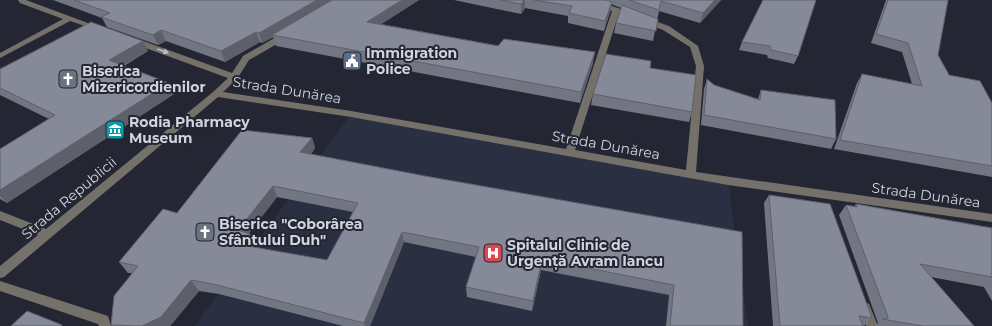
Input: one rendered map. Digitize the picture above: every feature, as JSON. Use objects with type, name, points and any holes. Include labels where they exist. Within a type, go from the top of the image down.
[{"type":"street","points":[[22,0],[22,2],[108,32]]},
{"type":"street","points":[[588,0],[666,28],[694,46],[700,66],[691,174]]},
{"type":"street","points":[[569,153],[616,10]]},
{"type":"street","points":[[0,56],[70,18]]},
{"type":"street","name":"Strada Republicii","points":[[0,273],[216,94],[234,77],[246,58],[291,32]]},
{"type":"street","points":[[122,37],[234,77]]},
{"type":"street","name":"Strada Dunărea","points":[[216,94],[344,113],[691,174],[825,195],[992,218]]},
{"type":"street","points":[[825,195],[829,207]]},
{"type":"street","points":[[0,215],[47,234]]},
{"type":"street","points":[[0,286],[103,320],[105,326]]},
{"type":"street","points":[[862,298],[872,326]]},
{"type":"shaded area","name":"Spitalul Clinic de Urgență Avram Iancu","points":[[351,114],[728,181],[748,326],[195,326]]},
{"type":"building","points":[[74,0],[317,0],[259,33],[256,32],[221,51],[161,30],[153,35],[101,17],[110,13]]},
{"type":"building","points":[[332,0],[402,0],[367,22],[498,46],[504,39],[595,52],[581,92],[272,35]]},
{"type":"building","points":[[501,0],[524,0],[521,4]]},
{"type":"building","points":[[534,0],[606,0],[612,2],[605,21],[569,13],[572,6]]},
{"type":"building","points":[[629,0],[715,0],[703,13],[661,1],[659,10]]},
{"type":"building","points":[[763,0],[816,0],[798,56],[771,50],[770,46],[742,42]]},
{"type":"building","points":[[888,0],[948,0],[938,55],[949,75],[980,81],[992,103],[992,166],[840,140],[862,74],[922,86],[908,43],[876,34]]},
{"type":"building","points":[[622,5],[658,19],[656,31],[616,23]]},
{"type":"building","points":[[91,22],[143,41],[109,60],[169,83],[0,190],[0,149],[55,115],[0,88],[0,69]]},
{"type":"building","points":[[606,54],[651,61],[650,68],[696,75],[692,112],[593,94]]},
{"type":"building","points":[[707,79],[714,85],[760,100],[761,90],[835,100],[836,139],[704,115]]},
{"type":"building","points":[[242,130],[312,138],[300,152],[425,176],[742,232],[743,326],[670,326],[674,285],[542,259],[533,301],[466,287],[479,247],[402,232],[364,323],[213,284],[191,280],[161,317],[142,326],[111,325],[114,296],[138,266],[119,262],[163,209],[177,213]],"holes":[[[273,186],[358,203],[327,260],[242,245],[250,234],[238,230]]]},
{"type":"building","points":[[769,195],[830,204],[872,318],[859,316],[863,326],[780,326]]},
{"type":"building","points":[[856,204],[992,228],[992,277],[920,264],[974,326],[923,326],[882,319],[887,319],[888,317],[846,205],[857,207]]},
{"type":"building","points":[[27,311],[62,325],[11,326]]},
{"type":"place","name":"Immigration Police","points":[[352,61]]},
{"type":"place","name":"Biserica Mizericordienilor","points":[[68,79]]},
{"type":"place","name":"Rodia Pharmacy Museum","points":[[115,130]]},
{"type":"place","name":"Biserica \"Coborârea Sfântului Duh\"","points":[[205,232]]},
{"type":"place","name":"Spitalul Clinic de Urgență Avram Iancu","points":[[493,253]]}]
